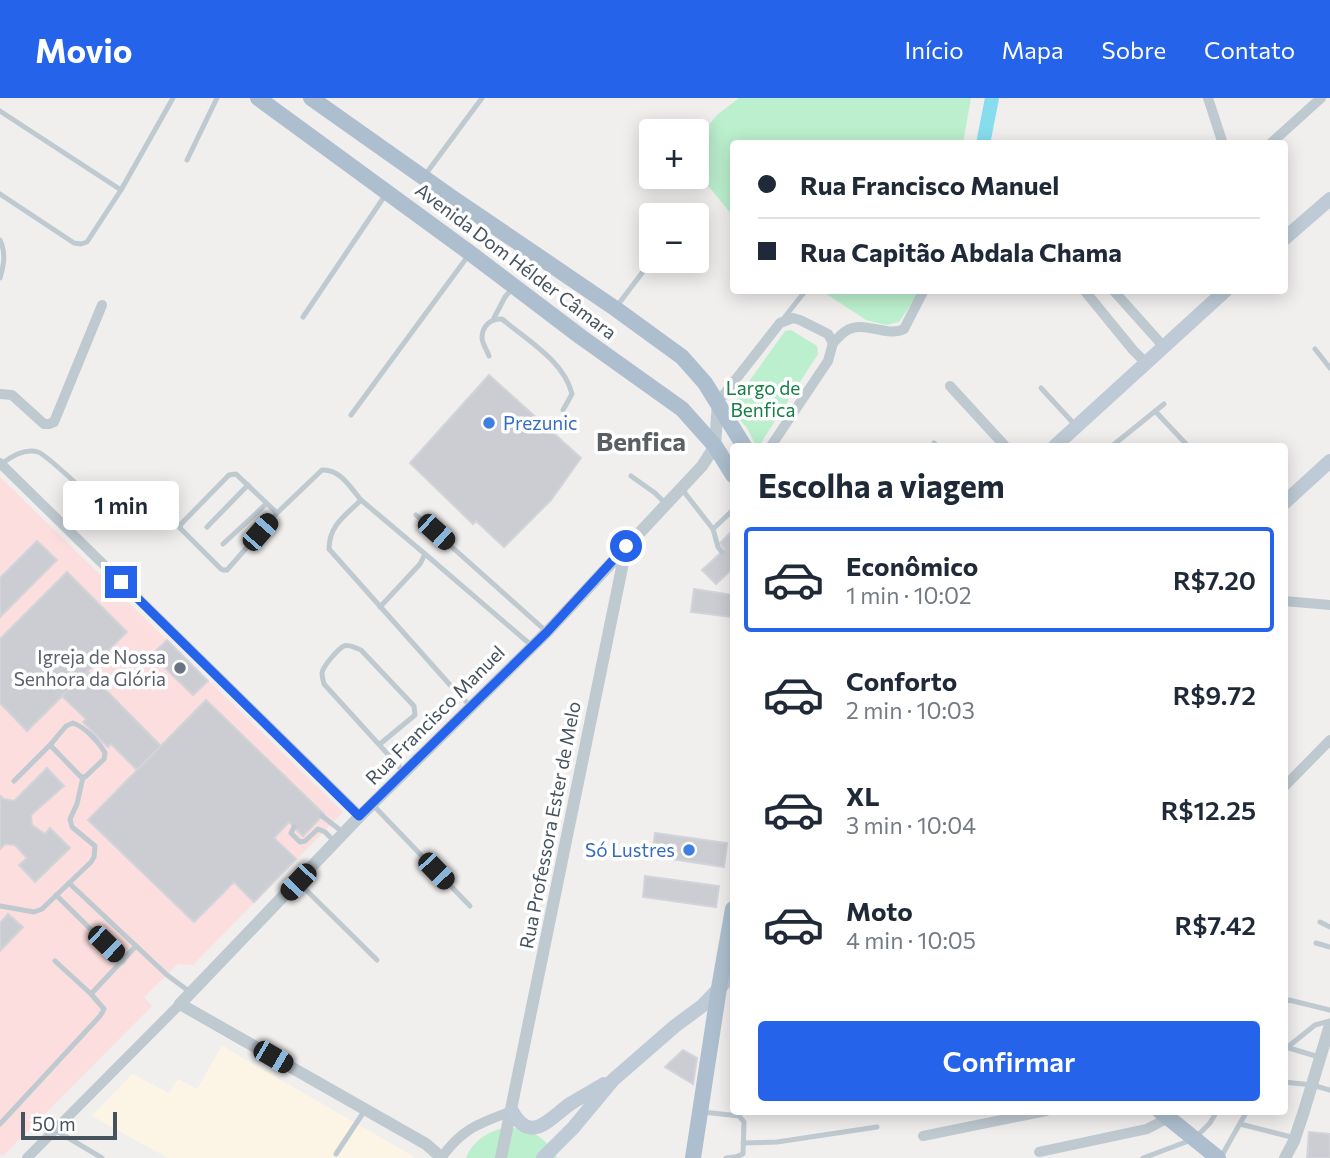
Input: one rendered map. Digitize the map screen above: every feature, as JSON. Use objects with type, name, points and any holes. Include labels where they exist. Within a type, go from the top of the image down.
[{"type":"main road","name":"Avenida Dom Hélder Câmara","points":[[258,98],[682,409],[715,446],[730,470]]},
{"type":"main road","name":"Avenida Dom Hélder Câmara","points":[[311,98],[682,357],[718,402]]},
{"type":"main road","points":[[1288,236],[1330,199]]},
{"type":"main road","points":[[1058,443],[1219,294]]},
{"type":"main road","points":[[718,402],[742,443]]},
{"type":"main road","points":[[1288,499],[1330,461]]},
{"type":"main road","points":[[694,1158],[730,931]]},
{"type":"main road","points":[[543,1158],[557,1152],[612,1080],[702,1006],[730,977]]},
{"type":"main road","points":[[512,1111],[522,1126],[536,1128],[571,1103],[612,1080]]},
{"type":"main road","points":[[1164,1115],[1220,1158]]},
{"type":"street","points":[[1209,98],[1222,140]]},
{"type":"street","points":[[1274,140],[1321,98]]},
{"type":"street","points":[[773,443],[828,361],[833,343],[847,329],[863,327],[889,332],[900,331],[904,329],[923,294]]},
{"type":"street","points":[[1087,294],[1133,351],[1146,363]]},
{"type":"street","points":[[1117,294],[1164,347]]},
{"type":"street","points":[[0,394],[12,395],[44,424],[54,422],[102,305]]},
{"type":"street","points":[[715,446],[718,402],[780,323],[793,318],[800,320],[828,334],[833,343]]},
{"type":"street","points":[[950,386],[1002,443]]},
{"type":"street","name":"Rua Francisco Manuel","points":[[27,1158],[180,1004],[359,816],[547,632],[702,466],[715,446]]},
{"type":"street","points":[[1,463],[359,816]]},
{"type":"street","name":"Rua Professora Ester de Melo","points":[[501,1158],[626,546]]},
{"type":"street","points":[[1288,601],[1330,605]]},
{"type":"street","points":[[1288,783],[1330,740]]},
{"type":"street","points":[[180,1004],[426,1144],[441,1158],[466,1130],[512,1111]]},
{"type":"street","points":[[1287,1157],[1330,1023]]},
{"type":"street","points":[[923,1136],[1026,1115]]},
{"type":"street","points":[[1039,1152],[1147,1129],[1164,1115]]},
{"type":"lane","points":[[0,194],[74,243],[87,242],[121,190],[173,98]]},
{"type":"lane","points":[[187,160],[217,98]]},
{"type":"lane","points":[[423,177],[482,98]]},
{"type":"lane","points":[[0,111],[121,190]]},
{"type":"lane","points":[[303,317],[388,192]]},
{"type":"lane","points":[[0,240],[4,248],[4,266],[0,278]]},
{"type":"lane","points":[[351,415],[470,253]]},
{"type":"lane","points":[[616,309],[642,273]]},
{"type":"lane","points":[[489,356],[482,334],[514,286]]},
{"type":"lane","points":[[780,323],[803,294]]},
{"type":"lane","points":[[494,318],[502,319],[556,363],[569,381],[572,394],[563,410]]},
{"type":"lane","points":[[1315,349],[1330,368]]},
{"type":"lane","points":[[1041,388],[1076,426]]},
{"type":"lane","points":[[1116,443],[1164,404]]},
{"type":"lane","points":[[1155,411],[1185,443]]},
{"type":"lane","points":[[1,463],[27,451],[40,452],[95,501]]},
{"type":"lane","points":[[276,513],[236,474],[229,475],[180,528],[223,570],[227,569],[276,513],[321,470],[330,469],[338,473],[361,500],[532,646]]},
{"type":"lane","points":[[631,476],[666,504]]},
{"type":"lane","points":[[207,527],[248,485]]},
{"type":"lane","points":[[681,488],[713,529],[722,552]]},
{"type":"lane","points":[[361,500],[332,528],[329,549],[471,706]]},
{"type":"lane","points":[[223,544],[266,504]]},
{"type":"lane","points":[[713,529],[730,513]]},
{"type":"lane","points":[[416,515],[547,632]]},
{"type":"lane","points":[[380,607],[420,564],[425,554]]},
{"type":"lane","points":[[380,744],[415,715],[416,711],[360,650],[346,646],[324,667],[321,674],[324,684],[404,772]]},
{"type":"lane","points":[[14,781],[66,726],[73,723],[79,725],[106,753],[104,759],[83,777]]},
{"type":"lane","points":[[51,744],[83,777]]},
{"type":"lane","points":[[0,906],[34,912],[42,909],[91,862],[95,846],[72,827],[70,819],[77,804],[83,777]]},
{"type":"lane","points":[[372,804],[470,906]]},
{"type":"lane","points":[[322,816],[340,837]]},
{"type":"lane","points":[[295,827],[291,833],[300,842],[305,841],[318,829],[340,837]]},
{"type":"lane","points":[[298,882],[377,960]]},
{"type":"lane","points":[[69,883],[167,975],[190,992]]},
{"type":"lane","points":[[56,895],[123,961]]},
{"type":"lane","points":[[1320,922],[1330,926]]},
{"type":"lane","points":[[1316,943],[1330,947]]},
{"type":"lane","points":[[91,994],[136,946]]},
{"type":"lane","points":[[0,1124],[104,1009],[55,961]]},
{"type":"lane","points":[[1288,1001],[1330,1010]]},
{"type":"lane","points":[[1288,1048],[1315,1025],[1330,1023]]},
{"type":"lane","points":[[1288,1049],[1320,1057]]},
{"type":"lane","points":[[1288,1082],[1330,1090]]},
{"type":"lane","points":[[336,1154],[365,1110]]},
{"type":"lane","points":[[700,1112],[738,1116],[744,1122],[743,1154],[726,1158]]},
{"type":"lane","points":[[1144,1158],[1194,1139],[1215,1115]]},
{"type":"lane","points":[[1220,1158],[1245,1115]]},
{"type":"lane","points":[[1240,1124],[1295,1138]]},
{"type":"lane","points":[[743,1143],[776,1142],[877,1127]]},
{"type":"lane","points":[[55,1129],[103,1158]]},
{"type":"shaded area","points":[[0,477],[343,812],[193,965],[178,964],[144,997],[152,1006],[3,1156],[0,1154]]},
{"type":"shaded area","points":[[222,1046],[414,1158],[168,1158],[92,1116],[132,1074],[169,1093],[178,1079],[197,1089]]},
{"type":"green space","points":[[739,98],[971,98],[964,140],[730,140],[730,212],[709,187],[709,125]]},
{"type":"green space","points":[[827,294],[918,294],[899,322],[886,325],[866,320]]},
{"type":"green space","name":"Largo de Benfica","points":[[791,330],[817,346],[818,354],[761,443],[754,443],[747,428],[730,408],[785,331]]},
{"type":"green space","points":[[507,1127],[536,1135],[548,1144],[557,1158],[466,1158],[482,1137]]},
{"type":"building","points":[[489,375],[581,458],[551,500],[504,547],[476,521],[473,524],[410,463]]},
{"type":"building","points":[[730,533],[730,571],[716,584],[702,570],[725,549],[720,543]]},
{"type":"building","points":[[37,541],[57,560],[0,617],[0,578]]},
{"type":"building","points":[[67,572],[127,632],[27,731],[0,703],[0,639]]},
{"type":"building","points":[[694,589],[730,595],[730,617],[691,612]]},
{"type":"building","name":"Igreja de Nossa Senhora da Glória","points":[[167,640],[208,681],[193,695],[152,655]]},
{"type":"building","points":[[88,672],[161,746],[137,770],[111,744],[108,747],[83,722],[86,719],[62,696]]},
{"type":"building","points":[[206,700],[324,814],[303,836],[289,822],[274,838],[296,859],[254,902],[234,882],[194,922],[88,820]]},
{"type":"building","points":[[47,768],[64,786],[31,815],[32,825],[45,834],[50,828],[70,848],[35,882],[19,865],[27,858],[15,845],[5,844],[0,849],[0,796],[14,801]]},
{"type":"building","name":"Só Lustres","points":[[655,833],[727,843],[724,867],[652,856]]},
{"type":"building","points":[[645,876],[719,886],[716,907],[643,897]]},
{"type":"building","points":[[8,914],[23,927],[0,951],[0,923]]},
{"type":"building","points":[[683,1050],[697,1058],[693,1084],[665,1067]]},
{"type":"building","points":[[1309,1132],[1330,1134],[1330,1158],[1307,1158]]},
{"type":"waterway","points":[[984,140],[992,98]]},
{"type":"place","name":"Prezunic","points":[[489,423]]},
{"type":"place","name":"Igreja de Nossa Senhora da Glória","points":[[180,668]]},
{"type":"place","name":"Só Lustres","points":[[689,850]]},
{"type":"district","name":"Benfica","points":[[641,442]]},
{"type":"route","points":[[121,582],[359,816],[547,632],[626,546]]}]
